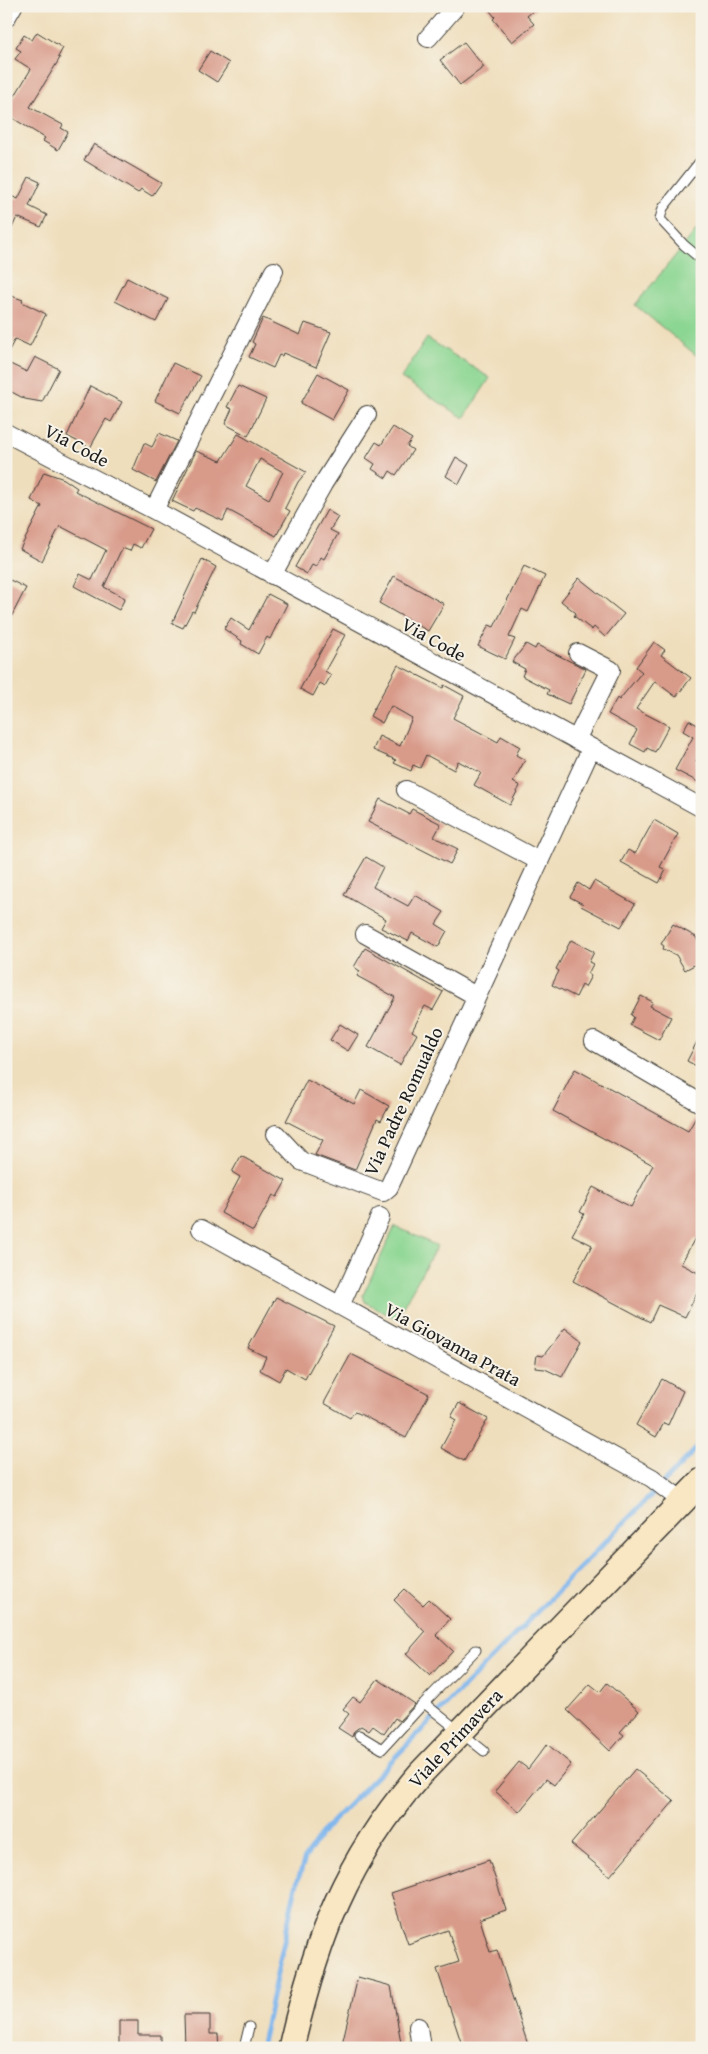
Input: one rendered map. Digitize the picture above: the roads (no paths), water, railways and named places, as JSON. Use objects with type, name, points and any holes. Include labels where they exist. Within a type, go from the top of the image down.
[{"type":"main road","name":"Viale Primavera","points":[[291,2048],[305,1985],[336,1900],[372,1837],[388,1814],[456,1729],[678,1498],[702,1481]]},
{"type":"street","points":[[6,18],[13,6]]},
{"type":"street","points":[[428,38],[456,6]]},
{"type":"street","points":[[154,510],[274,271]]},
{"type":"street","points":[[272,574],[323,484],[367,415]]},
{"type":"street","name":"Via Code","points":[[6,432],[154,510],[583,745],[702,808]]},
{"type":"street","points":[[578,652],[611,670],[583,745]]},
{"type":"street","name":"Via Padre Romualdo","points":[[276,1134],[301,1161],[383,1192],[390,1187],[476,996],[540,861],[583,745]]},
{"type":"street","points":[[406,790],[540,861]]},
{"type":"street","points":[[365,934],[476,996]]},
{"type":"street","points":[[594,1041],[702,1104]]},
{"type":"street","points":[[340,1306],[380,1217]]},
{"type":"street","name":"Via Giovanna Prata","points":[[201,1230],[652,1478],[678,1498]]},
{"type":"street","points":[[418,2027],[422,2048]]},
{"type":"lane","points":[[702,159],[663,208],[660,219],[684,245],[702,260]]},
{"type":"lane","points":[[359,1735],[382,1749],[426,1705],[476,1650]]},
{"type":"lane","points":[[426,1705],[484,1751]]},
{"type":"lane","points":[[244,2048],[249,2027]]},
{"type":"waterway","points":[[261,2048],[296,1886],[305,1858],[323,1831],[702,1443]]}]
